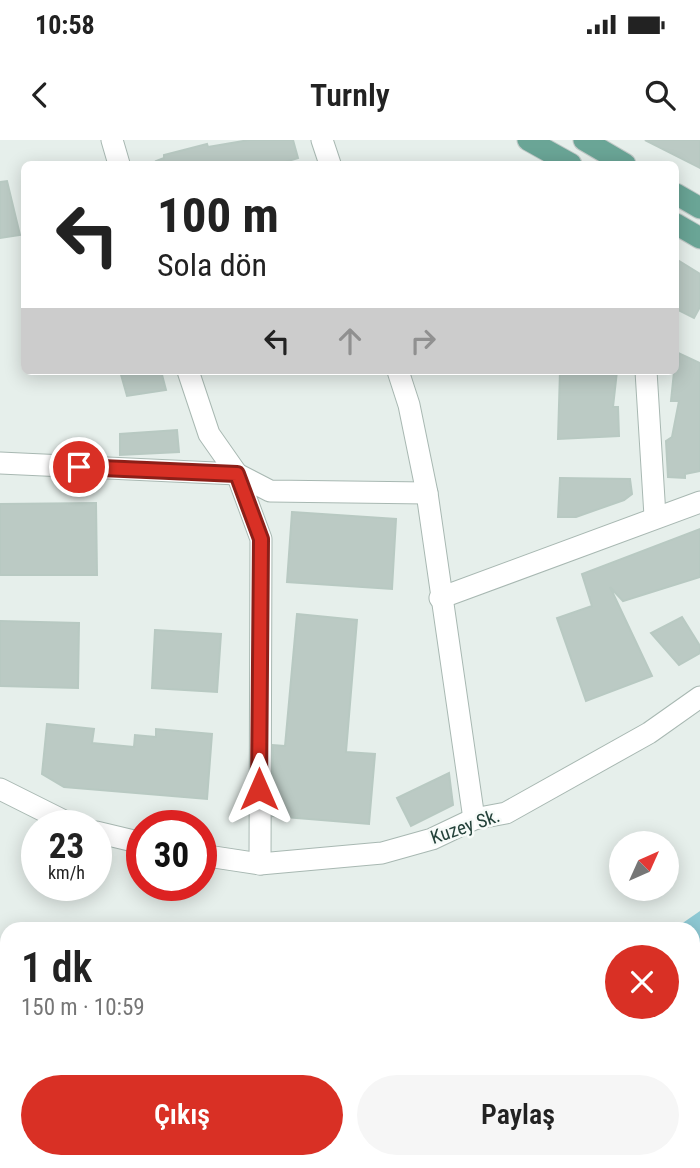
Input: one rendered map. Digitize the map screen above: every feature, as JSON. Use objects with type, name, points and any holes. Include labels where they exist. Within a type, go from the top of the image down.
[{"type":"main road","points":[[528,140],[553,146],[568,161]]},
{"type":"main road","points":[[584,140],[620,161]]},
{"type":"main road","points":[[679,196],[700,208]]},
{"type":"main road","points":[[679,225],[700,237]]},
{"type":"street","points":[[112,140],[118,161]]},
{"type":"street","points":[[322,140],[329,161]]},
{"type":"street","points":[[189,375],[209,434],[237,474],[261,539],[260,864]]},
{"type":"street","points":[[399,375],[409,405],[427,494],[474,819]]},
{"type":"street","points":[[646,375],[655,516]]},
{"type":"street","points":[[0,463],[237,474],[270,491],[427,494]]},
{"type":"street","points":[[440,598],[655,516],[700,502]]},
{"type":"street","name":"Kuzey Sk.","points":[[217,857],[260,864],[382,853],[432,839],[474,819],[506,813],[649,733],[700,697]]},
{"type":"street","points":[[0,789],[42,810]]},
{"type":"water","points":[[700,911],[700,922],[684,922]]},
{"type":"building","points":[[249,140],[293,140],[298,158],[288,161],[156,161],[164,158],[164,155],[207,144],[208,147]]},
{"type":"building","points":[[645,140],[700,140],[700,168]]},
{"type":"building","points":[[7,181],[20,235],[0,238],[0,182]]},
{"type":"building","points":[[679,261],[700,274],[700,307],[694,318],[679,310]]},
{"type":"building","points":[[679,353],[700,363],[700,471],[685,474],[685,478],[668,477],[666,441],[672,437],[679,401],[671,401],[674,375],[679,375]]},
{"type":"building","points":[[121,375],[162,375],[166,390],[127,396]]},
{"type":"building","points":[[560,375],[617,375],[613,407],[618,407],[619,436],[558,439]]},
{"type":"building","points":[[177,430],[179,452],[120,455],[120,434]]},
{"type":"building","points":[[560,478],[630,479],[632,494],[624,500],[576,517],[558,517]]},
{"type":"building","points":[[96,503],[97,575],[0,575],[0,504]]},
{"type":"building","points":[[292,512],[396,519],[392,589],[287,582]]},
{"type":"building","points":[[700,529],[700,577],[623,601],[610,587],[652,676],[586,701],[557,618],[592,606],[582,574]]},
{"type":"building","points":[[297,614],[357,620],[346,752],[375,754],[369,824],[273,816],[273,745],[285,746]]},
{"type":"building","points":[[682,617],[700,646],[700,653],[679,665],[651,633]]},
{"type":"building","points":[[0,621],[79,623],[78,688],[0,686]]},
{"type":"building","points":[[155,630],[221,634],[217,692],[152,688]]},
{"type":"building","points":[[47,724],[94,729],[92,743],[134,747],[135,735],[156,737],[156,729],[212,734],[207,799],[64,787],[42,774]]},
{"type":"building","points":[[449,773],[453,805],[411,826],[397,798]]},
{"type":"route","points":[[79,467],[237,474],[261,539],[259,789]]}]
